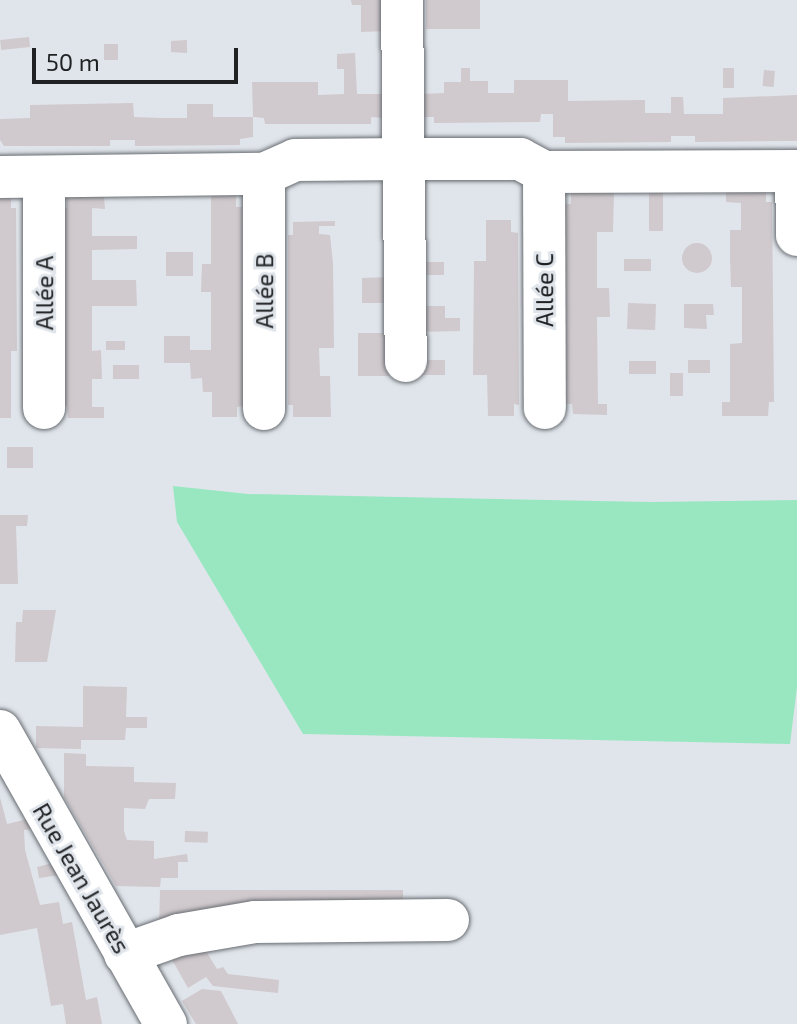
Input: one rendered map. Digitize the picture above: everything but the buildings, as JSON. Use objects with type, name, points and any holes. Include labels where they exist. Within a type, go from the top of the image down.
[{"type":"street","points":[[402,0],[406,361]]},
{"type":"street","points":[[0,177],[264,174],[295,160],[404,159],[520,159],[544,172],[796,171],[797,235]]},
{"type":"street","name":"Allée C","points":[[544,172],[545,408]]},
{"type":"street","name":"Allée B","points":[[264,174],[264,409]]},
{"type":"street","name":"Allée A","points":[[44,177],[44,408]]},
{"type":"street","name":"Rue Jean Jaurès","points":[[0,731],[166,1024]]},
{"type":"street","points":[[125,954],[179,935],[255,922],[448,920]]},
{"type":"green space","points":[[173,486],[248,494],[651,502],[797,500],[797,687],[790,744],[303,734],[177,522]]}]
